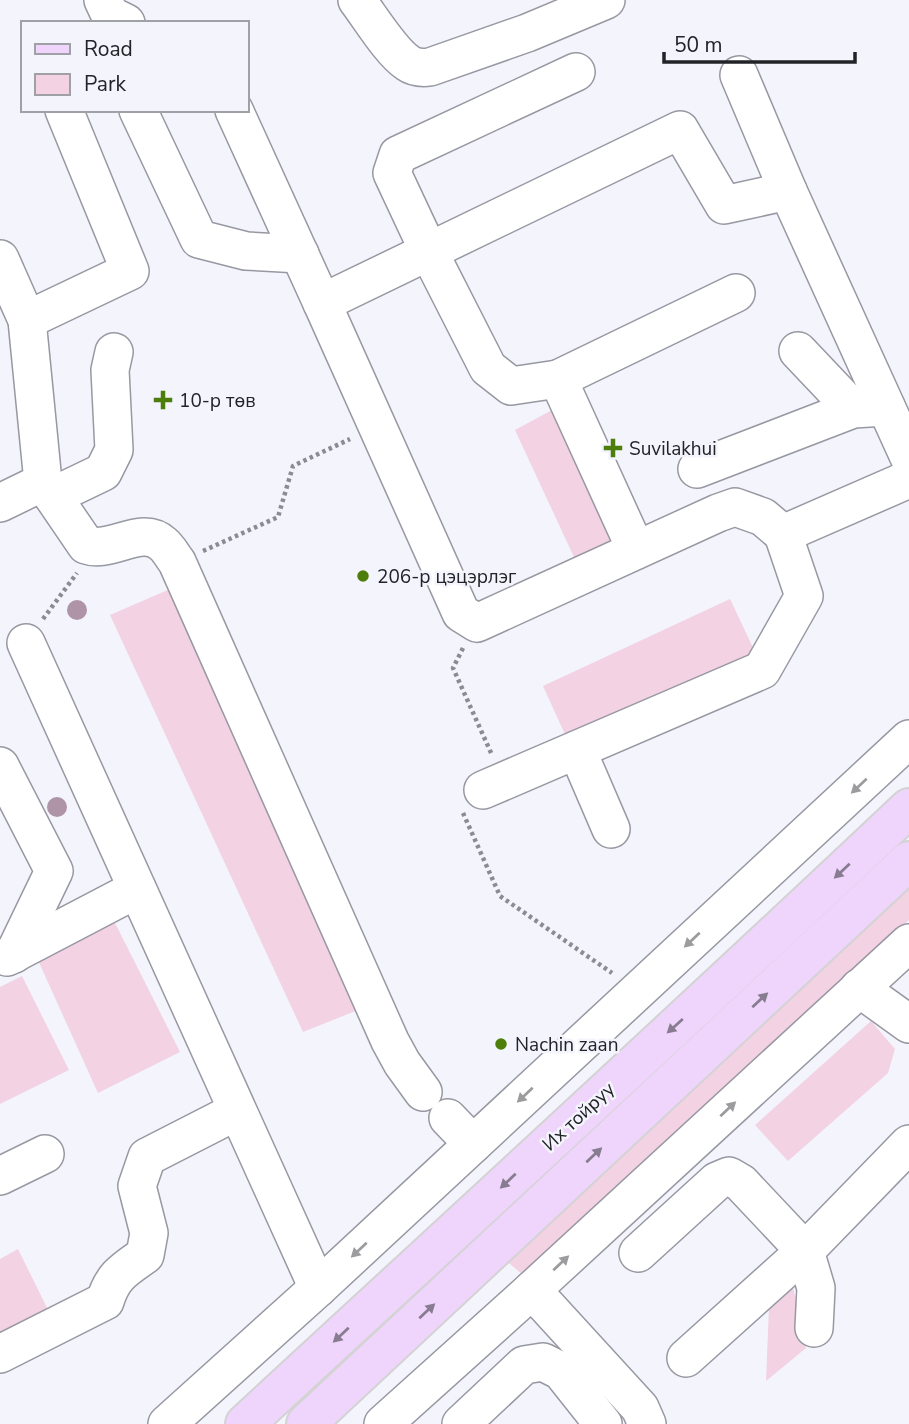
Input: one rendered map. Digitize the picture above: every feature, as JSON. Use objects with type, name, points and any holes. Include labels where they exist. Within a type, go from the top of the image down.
[{"type":"main road","name":"Их тойруу","points":[[246,1424],[652,1046],[737,971],[909,807]]},
{"type":"main road","name":"Их тойруу","points":[[306,1424],[909,861]]},
{"type":"street","points":[[103,0],[110,15],[123,21]]},
{"type":"street","points":[[358,0],[392,47],[407,63],[419,68],[430,67],[542,12],[606,0]]},
{"type":"street","points":[[576,72],[398,155],[392,173],[488,368],[511,386],[558,379],[736,293]]},
{"type":"street","points":[[739,75],[788,191],[869,408]]},
{"type":"street","points":[[27,320],[130,271],[65,112]]},
{"type":"street","points":[[139,112],[199,239],[246,251],[300,254]]},
{"type":"street","points":[[235,112],[461,613],[477,623],[735,507],[764,517],[783,534],[803,596],[762,670],[483,790]]},
{"type":"street","points":[[322,303],[680,130],[724,205],[788,191]]},
{"type":"street","points":[[0,259],[27,320],[48,489],[86,544],[95,548],[107,547],[133,538],[151,537],[163,543],[177,562],[390,1041],[423,1092]]},
{"type":"street","points":[[798,351],[869,408],[909,457]]},
{"type":"street","points":[[0,503],[103,472],[114,450],[110,370],[114,352]]},
{"type":"street","points":[[558,379],[636,550]]},
{"type":"street","points":[[697,469],[869,408]]},
{"type":"street","points":[[783,534],[909,479]]},
{"type":"street","points":[[26,643],[318,1288]]},
{"type":"street","points":[[167,1424],[318,1288],[909,739]]},
{"type":"street","points":[[577,750],[611,830]]},
{"type":"street","points":[[0,766],[54,871],[7,957]]},
{"type":"street","points":[[7,957],[138,890]]},
{"type":"street","points":[[383,1424],[909,943]]},
{"type":"street","points":[[859,989],[909,1024]]},
{"type":"street","points":[[0,1354],[106,1301],[110,1286],[122,1271],[145,1255],[149,1233],[136,1186],[147,1157],[237,1111]]},
{"type":"street","points":[[448,1118],[473,1144]]},
{"type":"street","points":[[686,1357],[805,1251],[909,1144]]},
{"type":"street","points":[[0,1176],[46,1154]]},
{"type":"street","points":[[638,1253],[718,1181],[729,1177],[741,1183],[805,1251],[816,1288],[814,1328]]},
{"type":"street","points":[[532,1290],[640,1408],[647,1424]]},
{"type":"street","points":[[461,1424],[524,1365],[543,1362],[561,1371],[603,1424]]},
{"type":"path","points":[[177,562],[278,517],[293,466],[376,426]]},
{"type":"path","points":[[26,643],[95,548]]},
{"type":"path","points":[[477,623],[453,668],[494,760],[483,790],[463,813],[500,896],[638,991]]},
{"type":"green space","points":[[565,403],[631,548],[580,570],[515,430]]},
{"type":"green space","points":[[177,586],[363,1008],[303,1032],[110,615]]},
{"type":"green space","points":[[730,599],[756,654],[568,741],[543,686]]},
{"type":"green space","points":[[909,884],[909,920],[523,1275],[503,1258]]},
{"type":"green space","points":[[112,917],[180,1052],[98,1093],[37,958]]},
{"type":"green space","points":[[22,976],[69,1070],[0,1104],[0,987]]},
{"type":"green space","points":[[871,1021],[895,1049],[888,1073],[788,1161],[755,1125]]},
{"type":"green space","points":[[18,1249],[52,1318],[0,1344],[0,1259]]},
{"type":"green space","points":[[793,1287],[806,1348],[766,1381],[769,1307]]},
{"type":"place","name":"10-р төв","points":[[163,400]]},
{"type":"place","name":"Suvilakhui","points":[[613,448]]},
{"type":"place","name":"206-р цэцэрлэг","points":[[363,576]]},
{"type":"place","name":"Nachin zaan","points":[[501,1044]]}]
